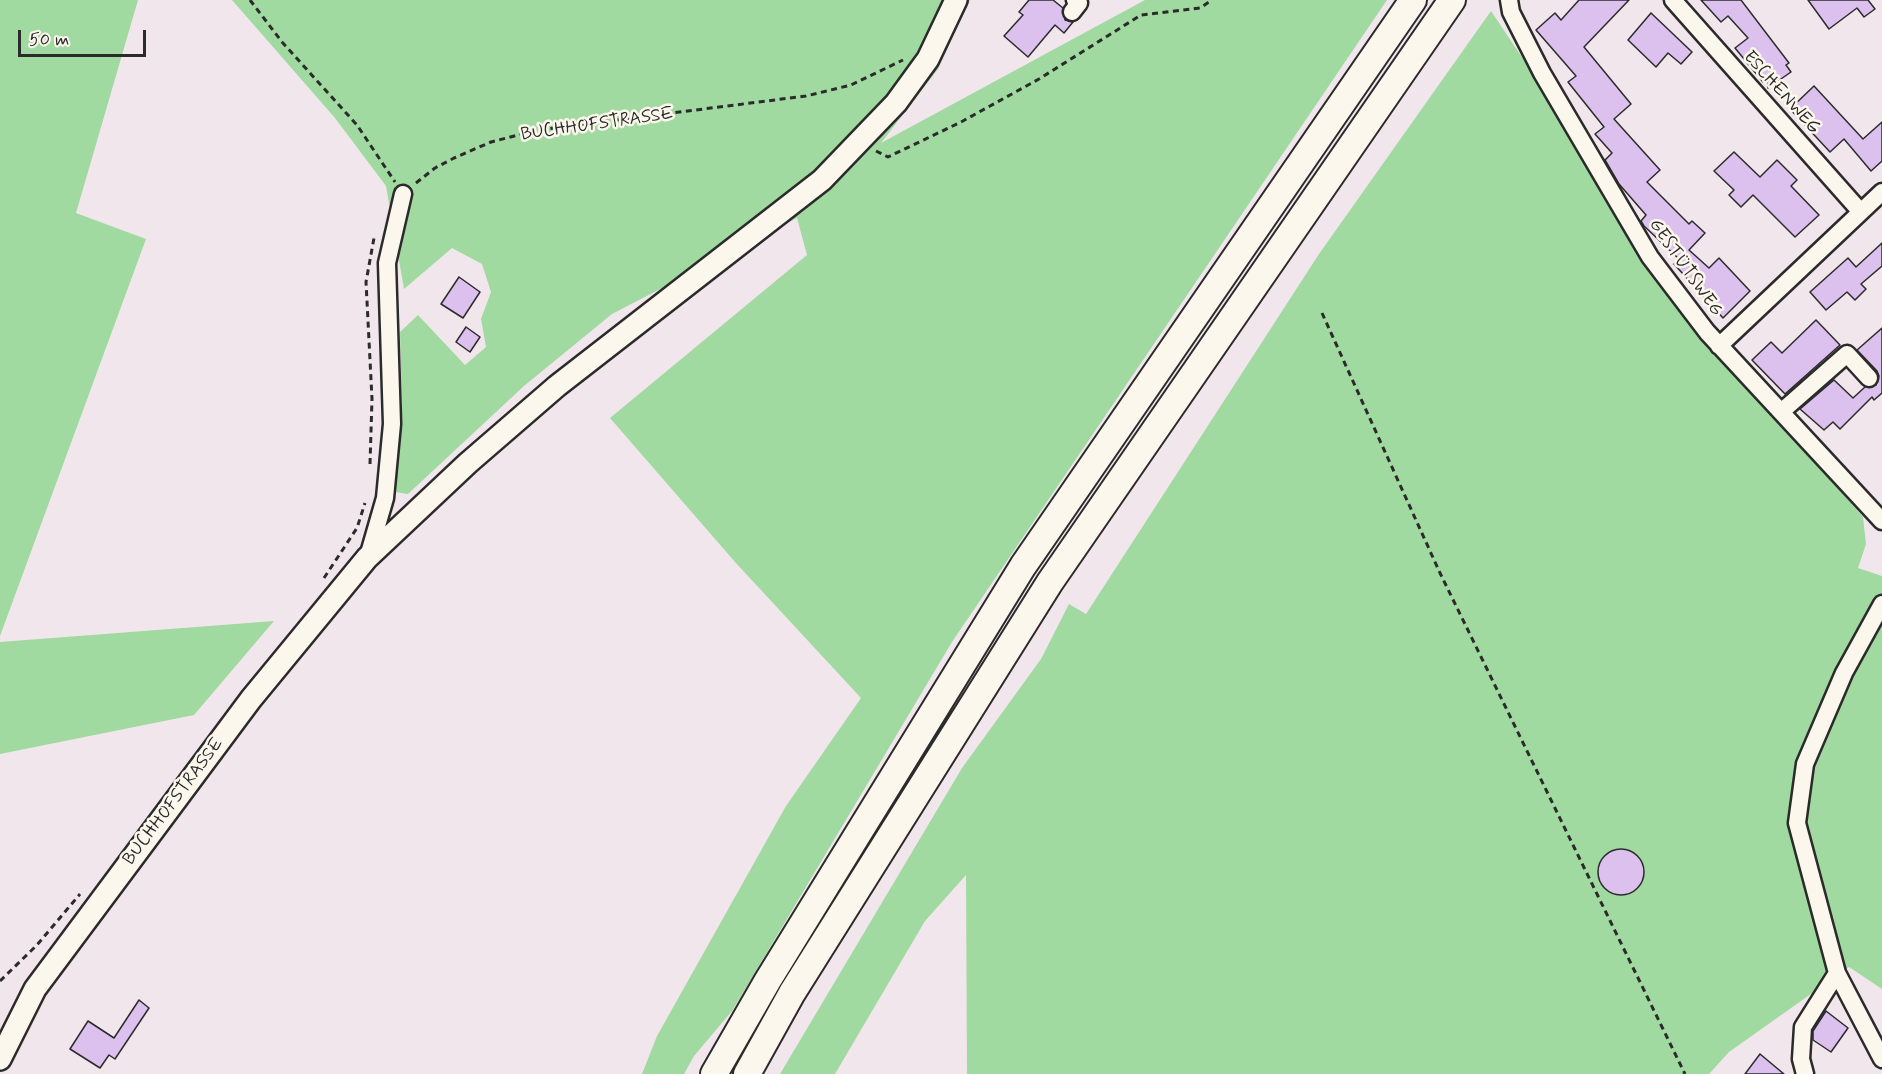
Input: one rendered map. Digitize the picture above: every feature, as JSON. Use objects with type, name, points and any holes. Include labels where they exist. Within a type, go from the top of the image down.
[{"type":"highway","points":[[714,1074],[775,969],[1023,566],[1413,0]]},
{"type":"highway","points":[[747,1074],[792,993],[1050,582],[1452,0]]},
{"type":"main road","name":"BUCHHOFSTRASSE","points":[[0,1059],[35,989],[250,699],[368,558],[468,463],[557,386],[822,180],[864,139],[896,103],[928,59],[956,0]]},
{"type":"street","name":"GESTÜTSWEG","points":[[1509,0],[1511,12],[1542,73],[1650,257],[1719,346],[1882,521]]},
{"type":"street","name":"ESCHENWEG","points":[[1673,0],[1860,211]]},
{"type":"street","points":[[1719,346],[1882,192]]},
{"type":"street","name":"BUCHHOFSTRASSE","points":[[368,558],[385,498],[392,424],[387,263],[403,194]]},
{"type":"street","points":[[1781,412],[1847,354],[1869,378]]},
{"type":"street","points":[[1882,604],[1844,673],[1805,764],[1797,824],[1837,973],[1882,1059]]},
{"type":"street","points":[[1805,1074],[1801,1059],[1803,1028],[1837,973]]},
{"type":"path","points":[[250,0],[282,42],[357,125],[403,194]]},
{"type":"path","points":[[864,139],[875,151],[888,157],[961,122],[1039,79],[1141,15],[1200,8],[1212,0]]},
{"type":"path","name":"BUCHHOFSTRASSE","points":[[403,194],[435,168],[491,142],[538,130],[806,96],[851,85],[908,57]]},
{"type":"path","points":[[370,466],[372,399],[366,282],[372,243],[376,234]]},
{"type":"path","points":[[1322,313],[1440,573],[1685,1074]]},
{"type":"path","points":[[322,580],[357,528],[366,498]]},
{"type":"path","points":[[0,981],[37,945],[81,894]]},
{"type":"green space","points":[[0,0],[138,0],[76,213],[146,239],[0,636]]},
{"type":"green space","points":[[232,0],[970,0],[938,69],[881,143],[1145,0],[1387,0],[952,642],[732,1011],[694,1056],[684,1074],[642,1074],[657,1036],[786,806],[861,698],[735,562],[610,418],[807,255],[797,218],[612,314],[524,386],[408,494],[395,492],[402,405],[400,332],[418,315],[465,365],[486,347],[481,319],[491,292],[482,264],[452,248],[404,289],[386,186],[335,118]]},
{"type":"green space","points":[[1491,11],[1570,129],[1631,243],[1702,332],[1863,517],[1866,544],[1858,568],[1882,576],[1882,989],[1849,967],[1729,1052],[1709,1074],[967,1074],[966,875],[925,921],[835,1074],[780,1074],[962,768],[1041,659],[1069,604],[1086,614],[1319,254]]},
{"type":"green space","points":[[274,621],[194,715],[0,754],[0,642]]},
{"type":"building","points":[[1029,0],[1053,0],[1063,8],[1065,20],[1073,22],[1064,33],[1055,25],[1028,57],[1004,36],[1023,15],[1019,12]]},
{"type":"building","points":[[1579,0],[1629,0],[1584,47],[1631,104],[1614,119],[1660,170],[1647,182],[1689,224],[1692,221],[1705,233],[1689,250],[1709,268],[1719,258],[1750,291],[1723,318],[1674,264],[1679,259],[1644,226],[1641,221],[1646,215],[1619,184],[1605,160],[1612,153],[1595,134],[1604,127],[1568,82],[1576,76],[1536,30],[1555,13],[1561,20]]},
{"type":"building","points":[[1701,0],[1741,0],[1789,63],[1786,65],[1791,72],[1768,88],[1768,78],[1763,82],[1735,48],[1748,38],[1728,16],[1721,22]]},
{"type":"building","points":[[1808,0],[1868,0],[1875,9],[1864,17],[1857,8],[1829,29]]},
{"type":"building","points":[[1651,13],[1692,52],[1681,64],[1668,53],[1656,67],[1628,40]]},
{"type":"building","points":[[1814,86],[1863,139],[1882,122],[1882,161],[1871,171],[1844,139],[1830,152],[1790,109]]},
{"type":"building","points":[[1734,152],[1760,177],[1777,160],[1797,180],[1791,186],[1819,215],[1795,237],[1753,195],[1741,207],[1729,195],[1734,190],[1714,171]]},
{"type":"building","points":[[1882,243],[1882,266],[1861,284],[1866,289],[1855,300],[1847,292],[1826,310],[1810,292],[1848,258],[1856,267]]},
{"type":"building","points":[[459,277],[480,292],[463,318],[441,304]]},
{"type":"building","points":[[1816,320],[1840,345],[1785,394],[1752,360],[1771,342],[1782,353]]},
{"type":"building","points":[[466,327],[480,337],[470,352],[456,342]]},
{"type":"building","points":[[1882,328],[1882,393],[1874,400],[1872,397],[1840,429],[1833,422],[1824,430],[1800,409],[1834,380],[1853,398],[1865,387],[1876,385],[1879,376],[1877,371],[1857,350]]},
{"type":"building","points":[[1621,849],[1637,856],[1644,872],[1637,888],[1621,895],[1605,888],[1598,872],[1605,856]]},
{"type":"building","points":[[139,1000],[149,1008],[115,1059],[109,1055],[100,1068],[70,1049],[88,1021],[114,1038]]},
{"type":"building","points":[[1826,1011],[1848,1028],[1831,1052],[1813,1040],[1813,1031]]},
{"type":"building","points":[[1760,1054],[1784,1074],[1745,1074]]}]
